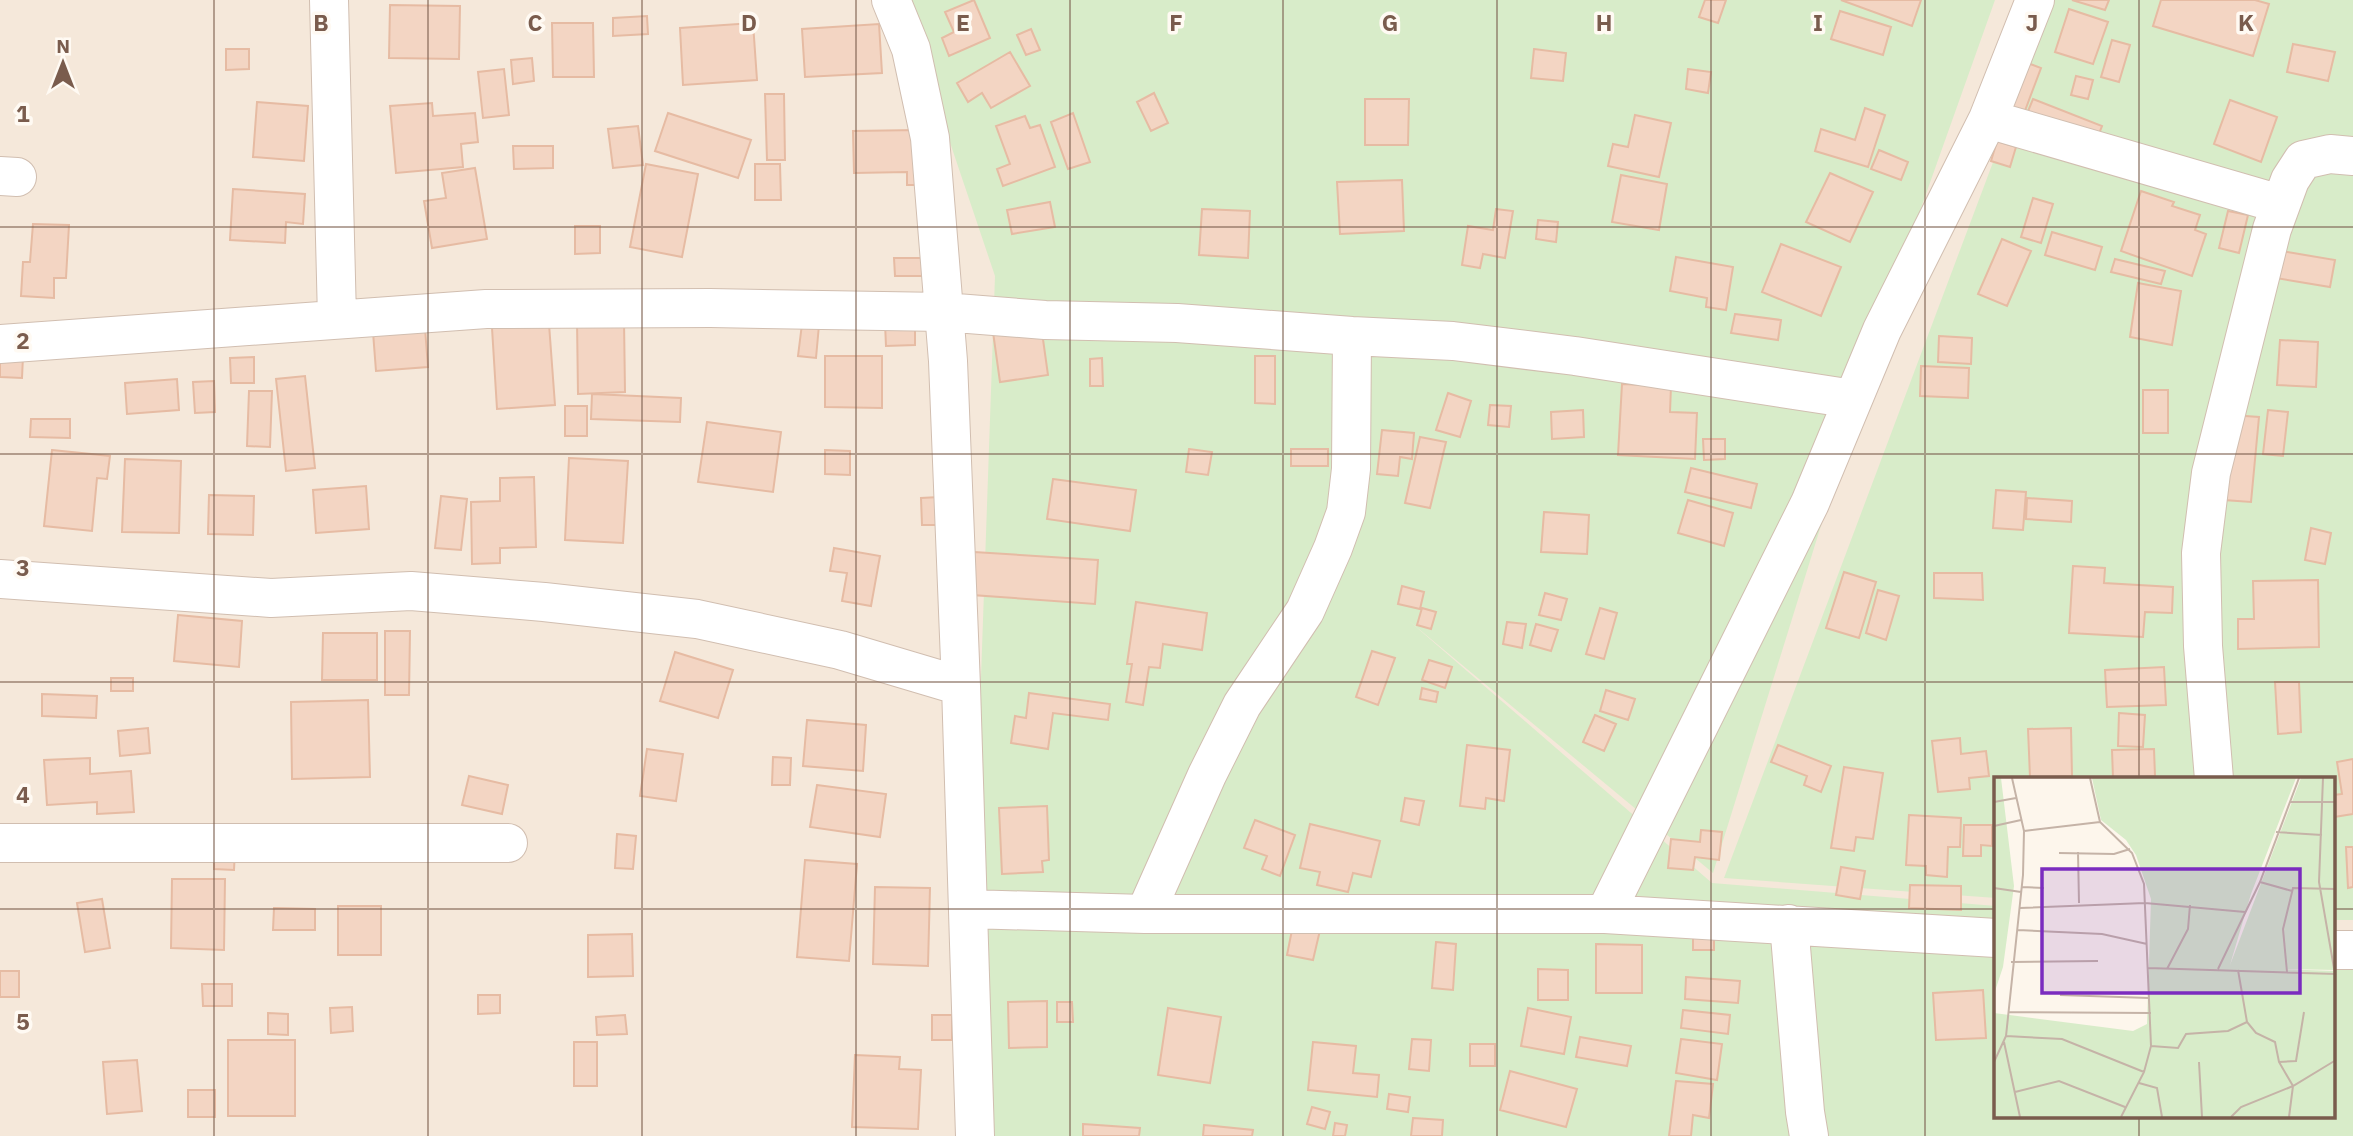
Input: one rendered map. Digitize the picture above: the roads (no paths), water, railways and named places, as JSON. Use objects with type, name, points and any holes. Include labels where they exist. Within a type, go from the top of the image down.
[{"type":"street","points":[[329,0],[337,318]]},
{"type":"street","points":[[891,0],[911,49],[930,138],[948,361],[975,1136]]},
{"type":"street","points":[[1605,915],[1810,503],[1882,330],[1988,119],[2035,0]]},
{"type":"street","points":[[1988,119],[2280,204]]},
{"type":"street","points":[[2214,777],[2203,646],[2201,552],[2211,473],[2280,204],[2290,180],[2303,160],[2330,154],[2353,156]]},
{"type":"street","points":[[0,344],[486,309],[710,308],[943,312],[1045,320],[1177,323],[1453,341],[1562,354],[1853,399]]},
{"type":"street","points":[[1145,915],[1241,705],[1305,611],[1346,512],[1351,469],[1352,336]]},
{"type":"street","points":[[0,579],[271,598],[411,591],[544,602],[696,619],[840,650],[961,686]]},
{"type":"street","points":[[0,843],[508,843]]},
{"type":"street","points":[[968,909],[1145,915],[1605,915],[1994,938]]},
{"type":"street","points":[[1789,924],[1809,1136]]}]
